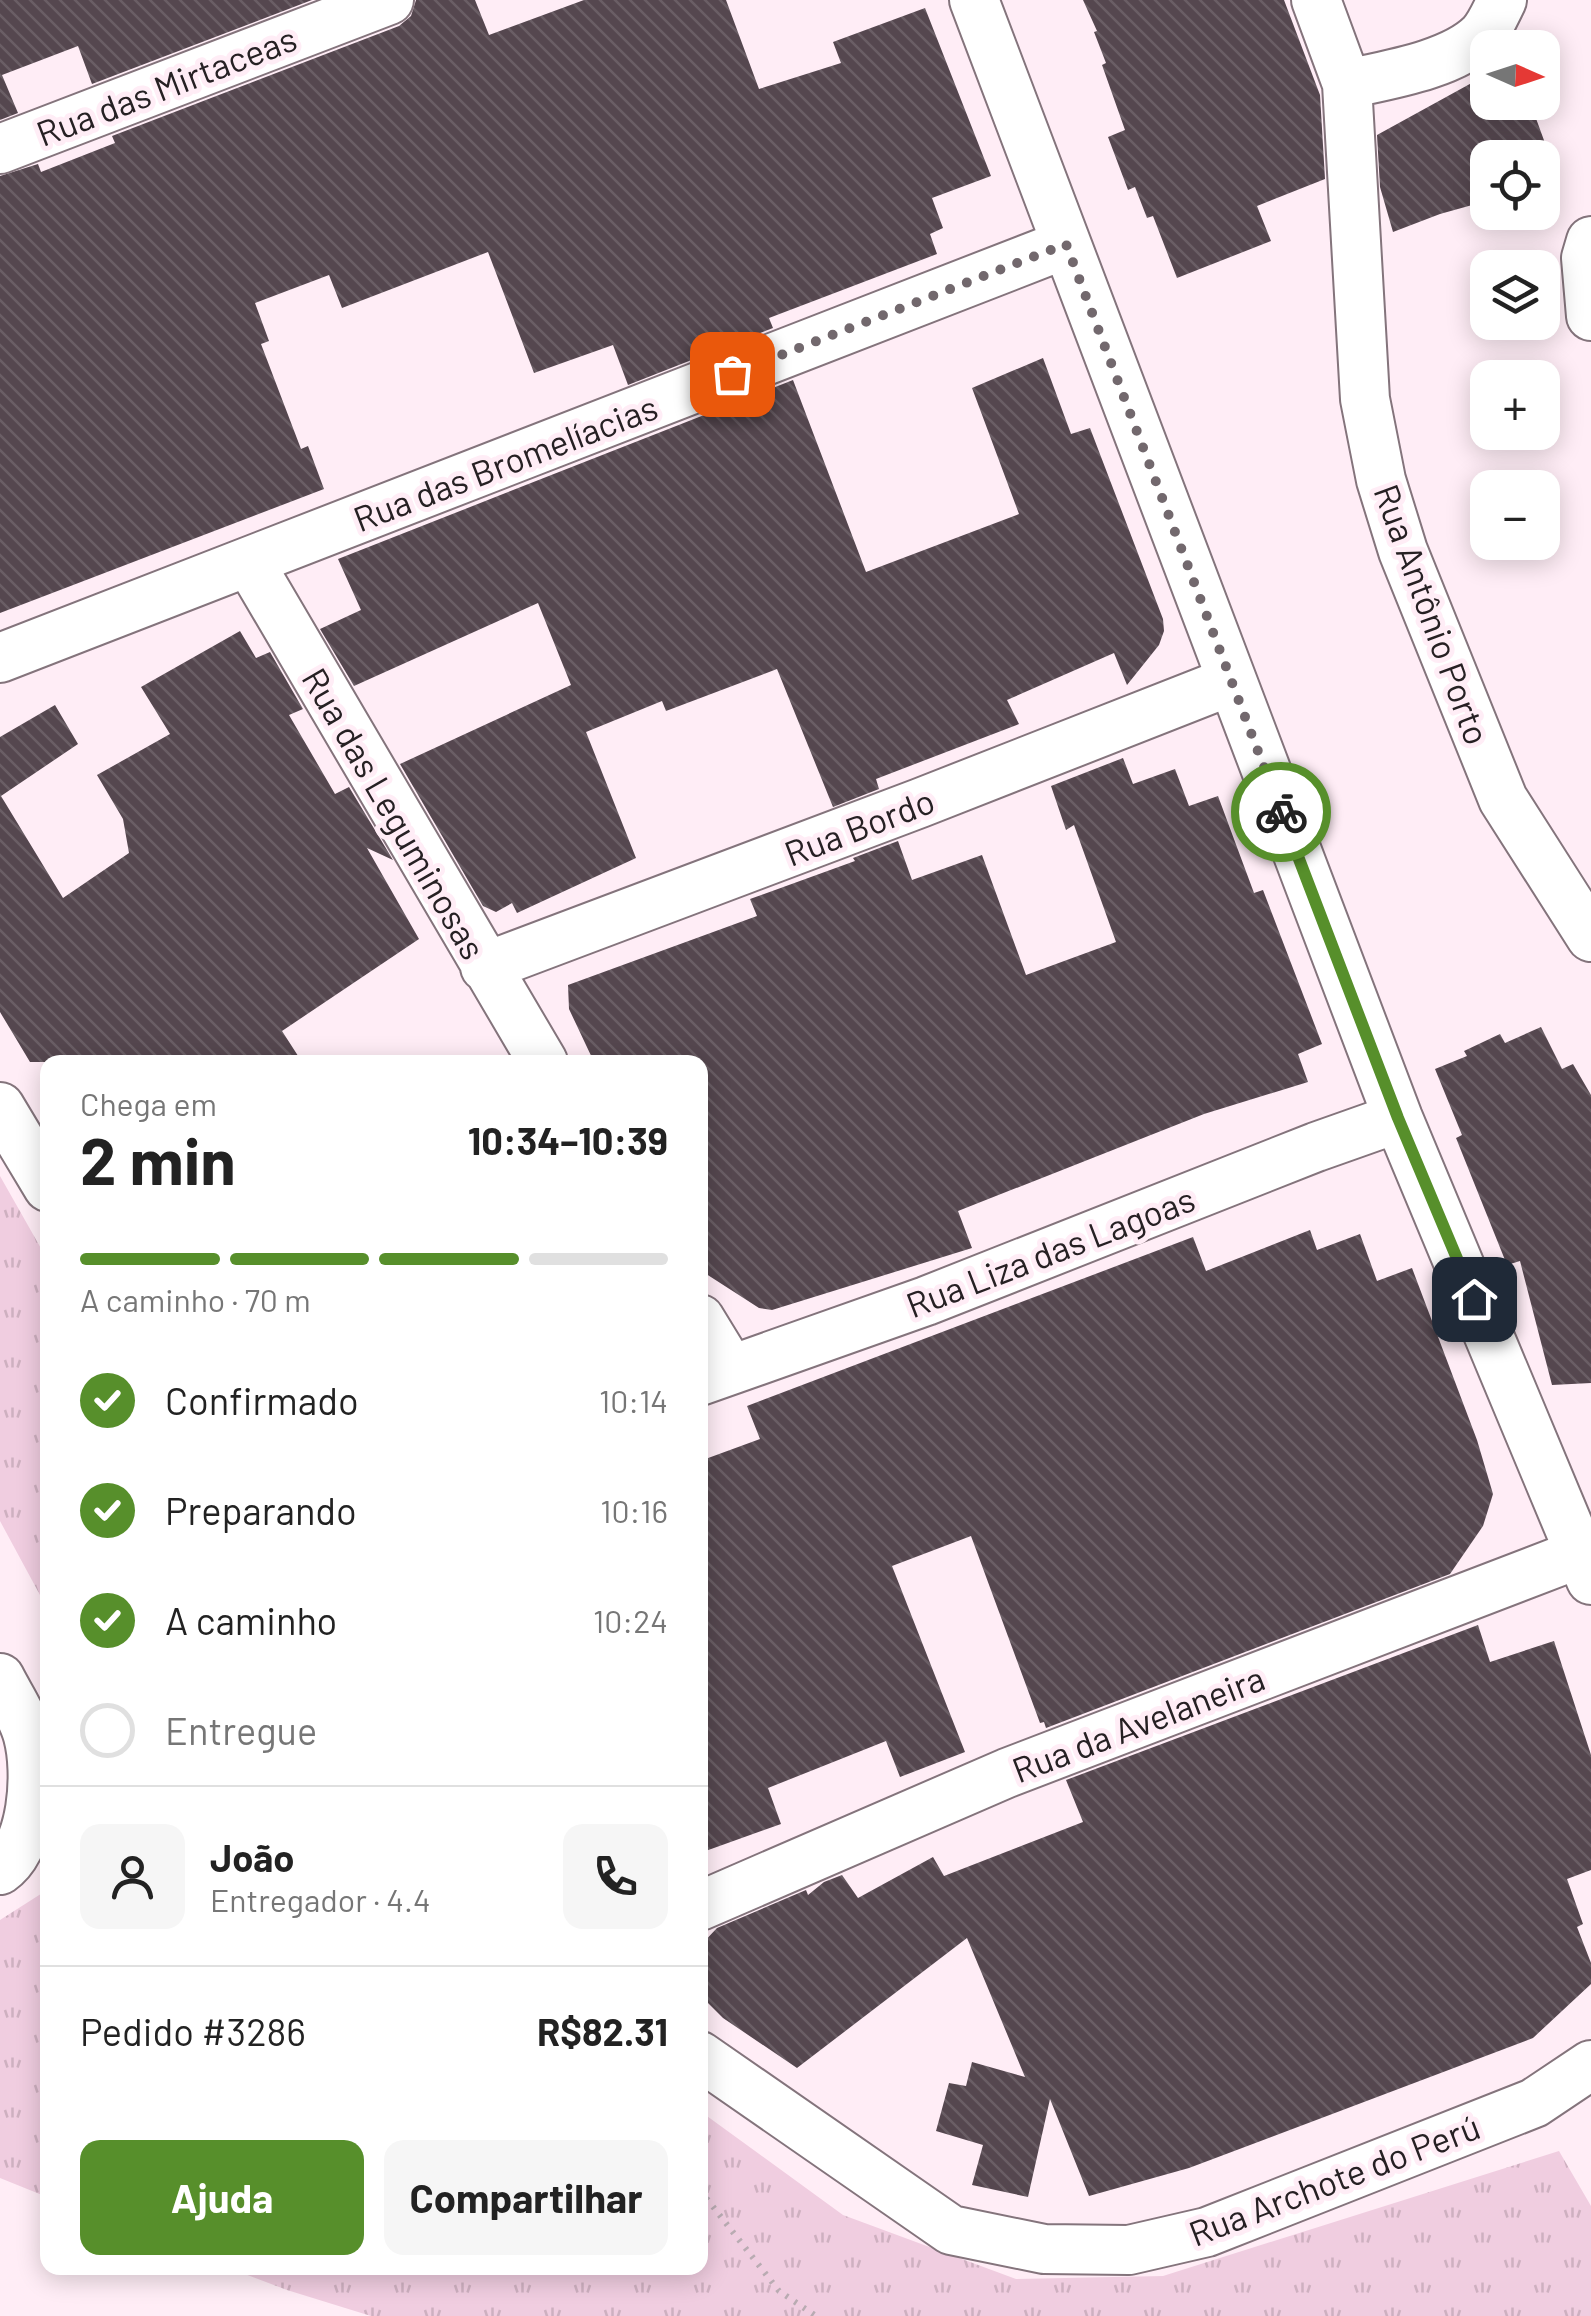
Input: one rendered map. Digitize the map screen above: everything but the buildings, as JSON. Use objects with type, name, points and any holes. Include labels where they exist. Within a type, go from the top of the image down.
[{"type":"street","name":"Rua das Mirtaceas","points":[[0,149],[389,0]]},
{"type":"street","points":[[974,0],[1398,1118],[1586,1567]]},
{"type":"street","name":"Rua Antônio Porto","points":[[1316,0],[1347,84],[1364,399],[1382,480],[1403,551],[1503,799],[1591,936]]},
{"type":"street","points":[[1347,84],[1393,74],[1461,51],[1482,34],[1502,0]]},
{"type":"street","points":[[1591,241],[1586,258],[1591,316]]},
{"type":"street","name":"Rua das Bromelíacias","points":[[0,658],[1066,244]]},
{"type":"street","name":"Rua das Leguminosas","points":[[249,562],[539,1055]]},
{"type":"street","name":"Rua Bordo","points":[[485,966],[920,804],[1231,681]]},
{"type":"street","points":[[0,1107],[40,1174]]},
{"type":"street","name":"Rua Liza das Lagoas","points":[[715,1375],[926,1302],[1316,1146],[1398,1118]]},
{"type":"street","points":[[708,1349],[715,1375]]},
{"type":"street","name":"Rua da Avelaneira","points":[[708,1903],[1007,1772],[1586,1567]]},
{"type":"street","points":[[0,1678],[28,1735],[32,1779],[24,1837],[9,1864],[0,1870]]},
{"type":"street","name":"Rua Archote do Perú","points":[[708,2062],[951,2230],[1044,2250],[1129,2250],[1207,2232],[1534,2103],[1591,2065]]},
{"type":"path","points":[[708,2200],[779,2291],[816,2316]]},
{"type":"green space","points":[[0,1176],[40,1247],[40,1595],[0,1521]]},
{"type":"green space","points":[[40,1894],[40,2194],[0,2178],[0,1920]]},
{"type":"green space","points":[[708,2117],[843,2215],[1016,2279],[1163,2276],[1559,2151],[1591,2206],[1591,2316],[371,2316],[247,2275],[708,2275]]},
{"type":"way so far","points":[[732,374],[1066,244],[1281,812]]},
{"type":"route","points":[[1281,812],[1398,1118],[1474,1299]]}]
